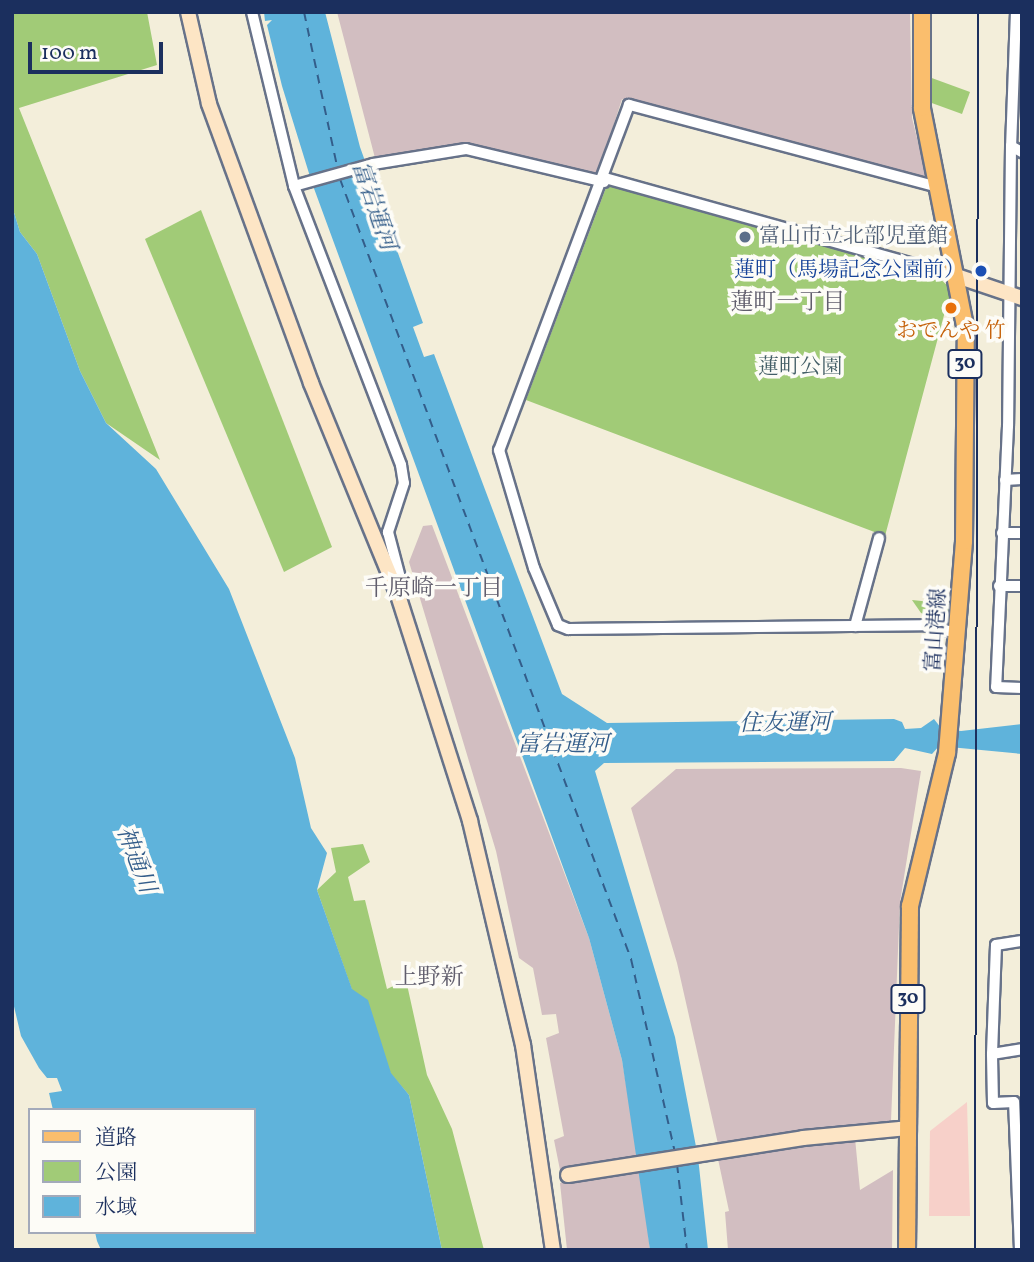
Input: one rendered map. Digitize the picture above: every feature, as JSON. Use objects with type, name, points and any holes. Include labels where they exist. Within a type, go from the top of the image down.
[{"type":"main road","name":"富山港線","points":[[907,1250],[910,906],[947,753],[952,719],[959,633],[966,331],[922,108],[922,12]]},
{"type":"street","points":[[188,12],[209,104],[311,383],[398,595],[470,821],[511,984],[554,1250]]},
{"type":"street","points":[[252,12],[294,186],[401,465],[404,483],[388,532],[403,589],[398,595]]},
{"type":"street","points":[[1018,14],[1017,104],[1011,146],[1016,296],[1004,480],[996,687],[1022,688]]},
{"type":"street","points":[[938,187],[629,105],[604,180],[499,450],[534,568],[558,625],[568,629],[922,625],[959,633]]},
{"type":"street","points":[[1011,146],[1022,152]]},
{"type":"street","points":[[294,186],[373,163],[466,149],[604,180],[957,276],[1016,296]]},
{"type":"street","points":[[1008,426],[1022,426]]},
{"type":"street","points":[[1004,480],[1022,479]]},
{"type":"street","points":[[1002,533],[1022,533]]},
{"type":"street","points":[[855,626],[879,538]]},
{"type":"street","points":[[999,586],[1022,586]]},
{"type":"street","points":[[1020,1250],[1018,1101],[993,1103],[992,1054],[996,945],[1022,941]]},
{"type":"street","points":[[992,1054],[1022,1049]]},
{"type":"street","points":[[568,1175],[839,1133],[908,1129]]},
{"type":"shaded area","points":[[337,12],[910,12],[912,118],[926,174],[924,178],[622,99],[597,177],[468,146],[375,158]]},
{"type":"shaded area","points":[[432,525],[589,938],[622,1060],[638,1156],[560,1170],[554,1140],[564,1136],[546,1038],[559,1033],[556,1014],[542,1015],[533,968],[519,958],[496,851],[409,562],[423,526]]},
{"type":"shaded area","points":[[901,768],[921,771],[900,902],[891,1121],[718,1144],[677,963],[631,808],[676,769]]},
{"type":"shaded area","points":[[967,1102],[970,1216],[929,1216],[930,1131]]},
{"type":"shaded area","points":[[855,1138],[860,1190],[893,1170],[892,1250],[728,1250],[725,1212],[729,1211],[718,1159]]},
{"type":"shaded area","points":[[641,1168],[650,1250],[567,1250],[560,1183]]},
{"type":"green space","points":[[12,12],[147,12],[157,65],[19,108],[160,460],[106,423],[80,371],[37,254],[20,232],[12,206]]},
{"type":"green space","points":[[929,77],[970,92],[962,114],[929,102]]},
{"type":"green space","name":"蓮町公園","points":[[607,185],[936,275],[950,288],[952,301],[947,304],[885,536],[526,400]]},
{"type":"green space","points":[[201,210],[332,547],[284,572],[145,239]]},
{"type":"green space","points":[[912,600],[950,604],[950,625],[921,613]]},
{"type":"green space","points":[[363,844],[370,862],[348,877],[354,901],[365,900],[387,989],[406,980],[427,1075],[452,1129],[484,1250],[442,1250],[409,1095],[391,1074],[352,990],[317,890],[336,872],[331,848]]},
{"type":"water","name":"富岩運河","points":[[264,12],[325,12],[360,147],[423,323],[413,327],[424,357],[434,354],[562,694],[607,723],[894,719],[902,722],[905,729],[921,728],[934,719],[941,728],[961,731],[1022,724],[1022,754],[939,746],[932,754],[905,748],[894,761],[604,763],[595,771],[675,1037],[698,1157],[708,1250],[650,1250],[622,1060],[589,938],[312,183],[282,86],[267,25],[272,20],[265,21]]},
{"type":"water","name":"神通川","points":[[12,206],[20,232],[37,254],[80,371],[106,423],[156,469],[229,589],[295,758],[311,828],[327,853],[317,890],[352,989],[368,1000],[391,1073],[409,1095],[442,1250],[101,1250],[95,1234],[256,1234],[256,1108],[53,1108],[49,1093],[62,1091],[57,1078],[47,1078],[39,1068],[21,1036],[12,998]]},
{"type":"ferry route","points":[[304,12],[338,170]]},
{"type":"ferry route","points":[[340,179],[631,959],[675,1152]]},
{"type":"ferry route","points":[[677,1164],[687,1250]]},
{"type":"tram line","points":[[975,1250],[978,12]]},
{"type":"place","name":"富山市立北部児童館","points":[[745,237]]},
{"type":"place","name":"蓮町（馬場記念公園前）","points":[[981,271]]},
{"type":"place","name":"おでんや 竹","points":[[951,308]]},
{"type":"district","name":"蓮町一丁目","points":[[788,303]]},
{"type":"district","name":"千原崎一丁目","points":[[434,589]]},
{"type":"district","name":"上野新","points":[[429,978]]},
{"type":"water label","name":"住友運河","points":[[785,724]]}]
